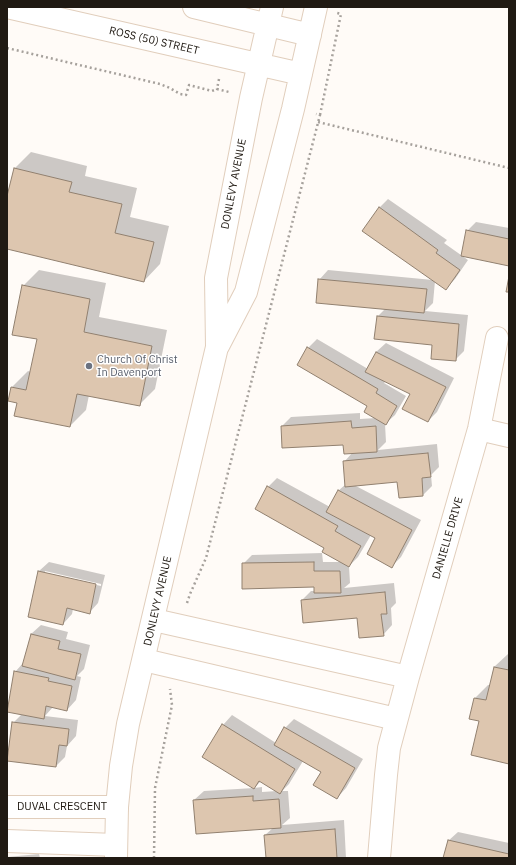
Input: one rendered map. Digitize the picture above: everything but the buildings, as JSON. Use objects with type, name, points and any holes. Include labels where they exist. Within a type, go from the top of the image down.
[{"type":"street","name":"ROSS (50) STREET","points":[[7,7],[301,74]]},
{"type":"street","points":[[194,7],[270,16],[310,34]]},
{"type":"street","name":"DONLEVY AVENUE","points":[[217,347],[246,292],[310,34],[324,9]]},
{"type":"street","name":"DONLEVY AVENUE","points":[[116,852],[117,807],[121,766],[128,724],[154,620],[217,347],[216,278],[251,98],[260,65],[270,16]]},
{"type":"street","name":"DANIELLE DRIVE","points":[[379,858],[389,748],[479,429],[497,338]]},
{"type":"street","points":[[479,429],[509,436]]},
{"type":"street","points":[[154,620],[408,677]]},
{"type":"street","points":[[144,660],[396,719]]},
{"type":"street","name":"DUVAL CRESCENT","points":[[7,807],[117,807]]},
{"type":"street","points":[[7,841],[116,852]]},
{"type":"path","points":[[182,626],[190,594],[206,558],[320,115],[341,14],[324,9]]},
{"type":"path","points":[[7,48],[160,84],[180,94],[186,95],[189,86],[212,91],[217,89]]},
{"type":"path","points":[[313,114],[320,115]]},
{"type":"path","points":[[318,122],[509,168]]},
{"type":"path","points":[[154,858],[155,788],[172,705],[170,692],[174,667]]},
{"type":"place","name":"Church Of Christ In Davenport","points":[[89,366]]}]
